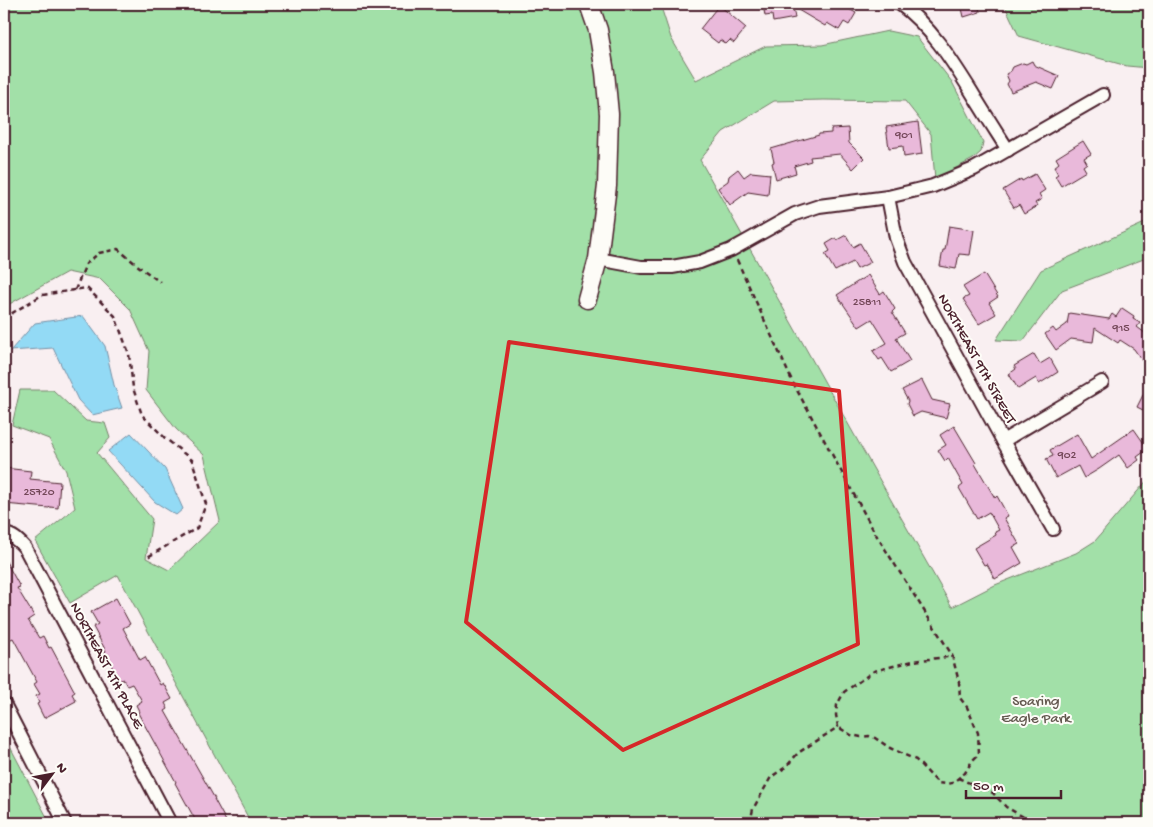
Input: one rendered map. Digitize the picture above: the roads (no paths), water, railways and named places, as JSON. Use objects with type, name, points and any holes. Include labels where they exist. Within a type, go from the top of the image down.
[{"type":"street","points":[[587,299],[598,259],[608,186],[609,114],[598,30],[589,4]]},
{"type":"street","points":[[900,4],[932,34],[959,72],[1008,150]]},
{"type":"street","points":[[598,259],[641,267],[672,267],[700,262],[732,250],[795,214],[819,206],[888,197],[933,186],[974,169],[1103,95]]},
{"type":"street","name":"NORTHEAST 9TH STREET","points":[[888,197],[896,238],[905,262],[1053,529]]},
{"type":"street","points":[[1003,441],[1102,382]]},
{"type":"street","name":"NORTHEAST 4TH PLACE","points":[[4,534],[18,540],[28,554],[170,823]]},
{"type":"street","points":[[4,704],[65,823]]},
{"type":"water","points":[[83,316],[105,346],[114,385],[122,408],[92,415],[78,400],[53,348],[10,351],[35,323]]},
{"type":"water","points":[[131,433],[165,469],[183,509],[176,515],[155,502],[108,451]]},
{"type":"park label","name":"Soaring Eagle Park","points":[[1036,710]]}]
